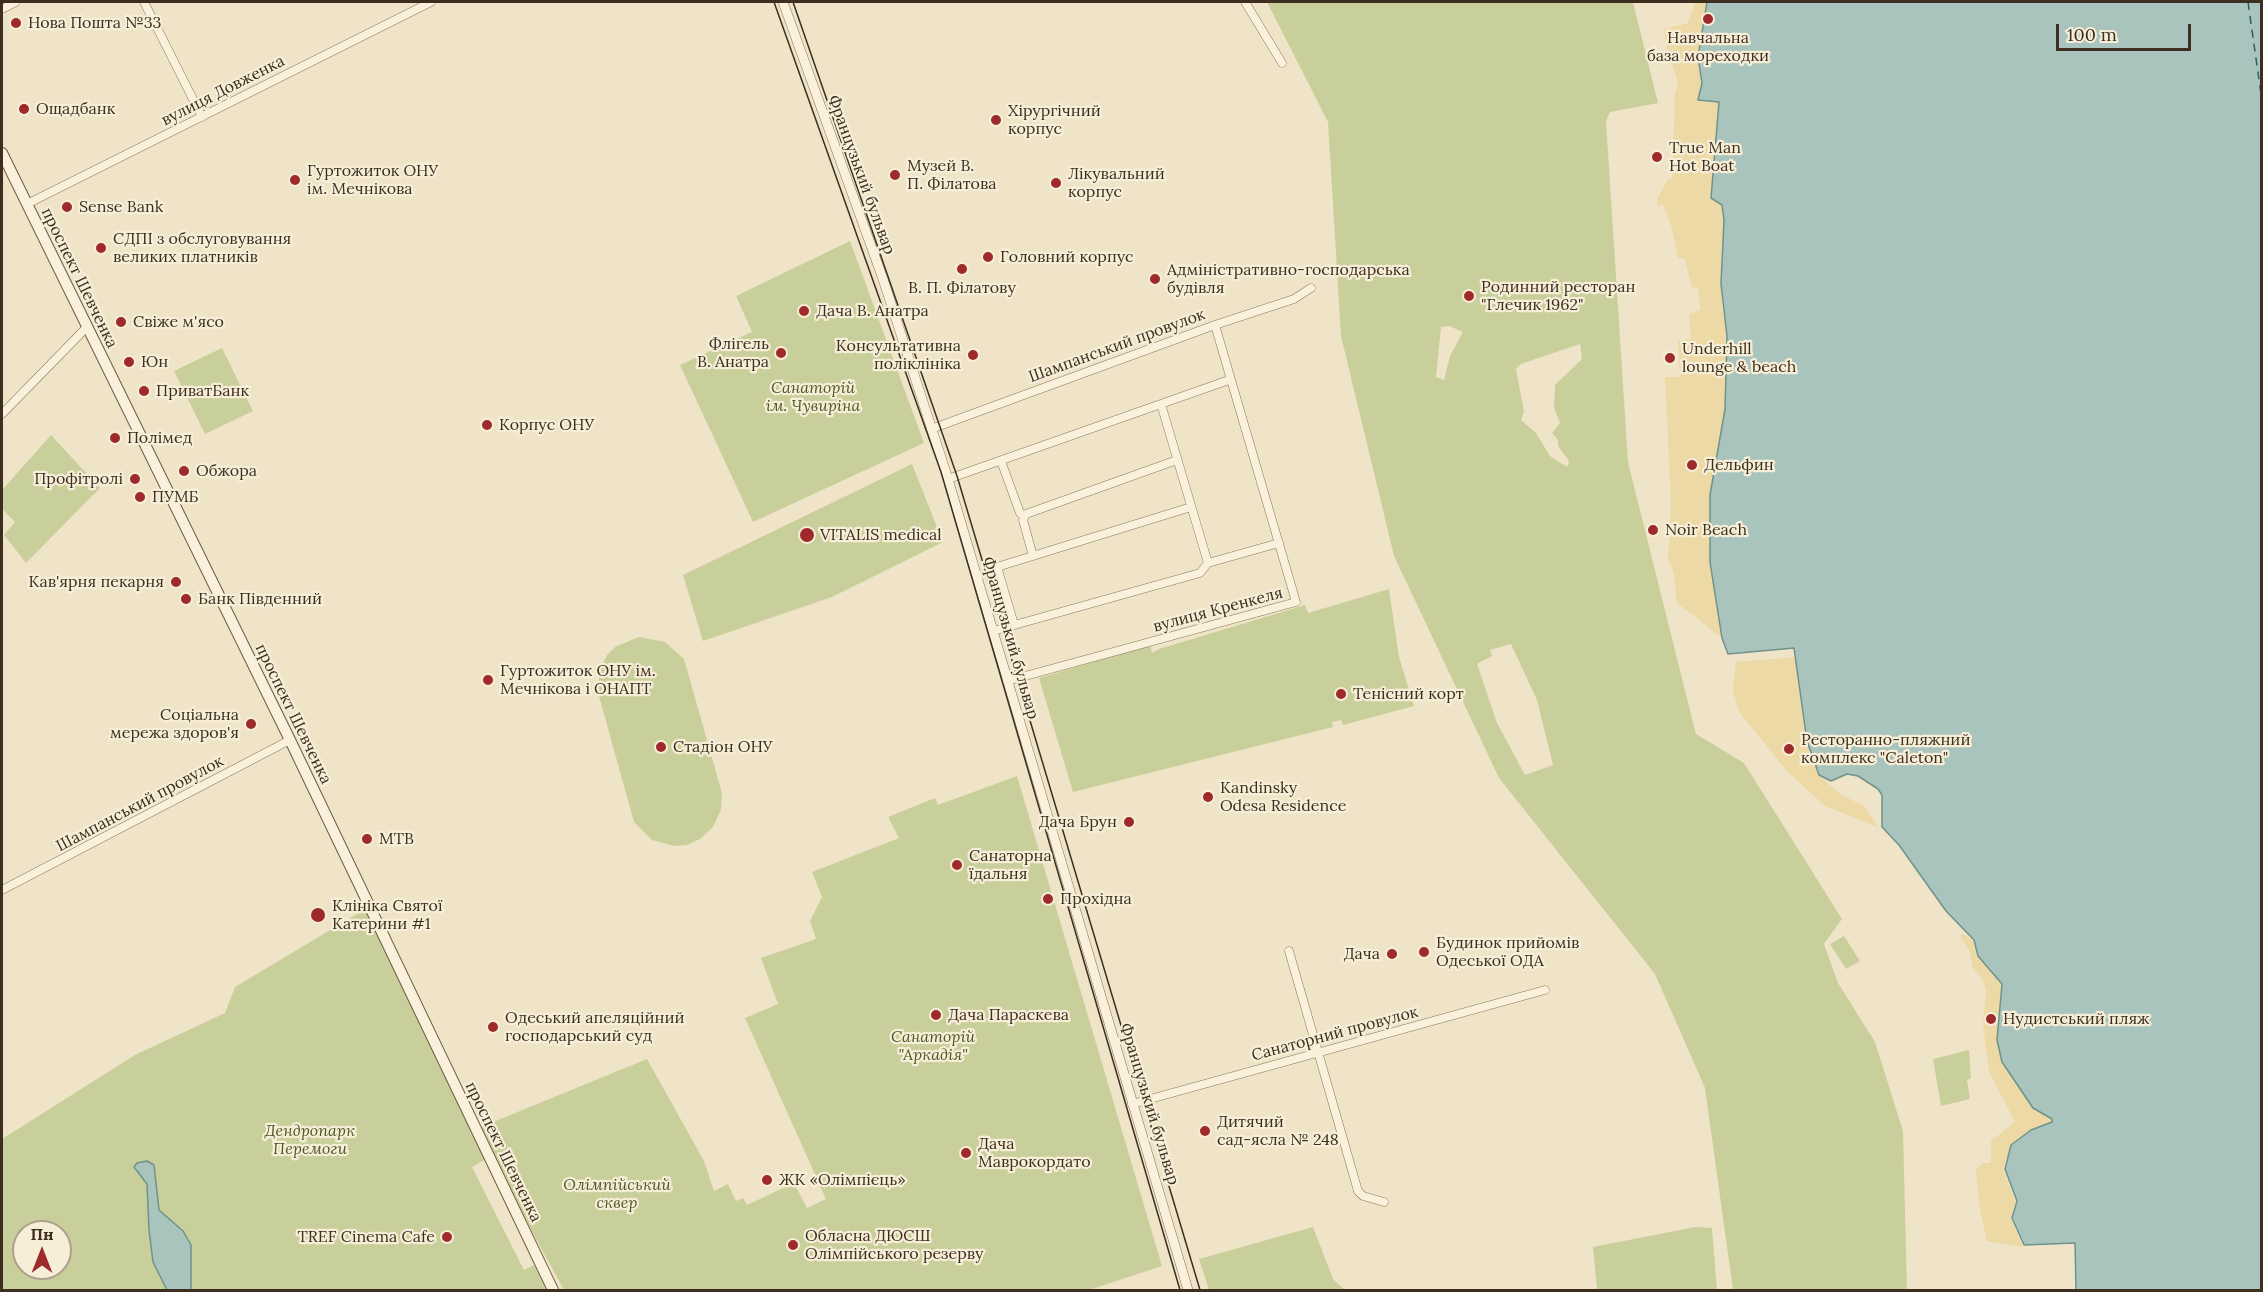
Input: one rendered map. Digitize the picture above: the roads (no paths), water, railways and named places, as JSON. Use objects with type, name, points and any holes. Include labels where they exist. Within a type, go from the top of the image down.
[{"type":"main road","name":"проспект Шевченка","points":[[2,153],[290,740],[553,1290]]},
{"type":"street","points":[[2,9],[16,2]]},
{"type":"street","points":[[144,2],[202,117]]},
{"type":"street","name":"вулиця Довженка","points":[[27,204],[431,2]]},
{"type":"street","name":"Французький бульвар","points":[[783,2],[883,279],[948,479],[1188,1290]]},
{"type":"street","points":[[1245,2],[1282,63]]},
{"type":"street","name":"Шампанський провулок","points":[[931,429],[1215,325],[1293,299],[1311,288]]},
{"type":"street","name":"вулиця Кренкеля","points":[[1007,681],[1296,602],[1229,381],[1215,325]]},
{"type":"street","points":[[2,414],[86,328]]},
{"type":"street","points":[[948,479],[1229,381]]},
{"type":"street","points":[[1161,404],[1208,563]]},
{"type":"street","points":[[1001,460],[1020,513],[1024,516],[1033,556]]},
{"type":"street","points":[[1024,516],[1177,460]]},
{"type":"street","points":[[1009,627],[1013,621],[997,567],[1191,507]]},
{"type":"street","points":[[993,631],[1200,573],[1208,563],[1279,543]]},
{"type":"street","name":"Шампанський провулок","points":[[2,890],[290,740]]},
{"type":"street","points":[[1289,951],[1358,1191],[1363,1196],[1384,1202]]},
{"type":"street","name":"Санаторний провулок","points":[[1132,1104],[1545,990]]},
{"type":"water","points":[[1707,2],[2261,2],[2261,1290],[2076,1290],[2075,1243],[2024,1245],[2012,1218],[2017,1201],[2005,1169],[2011,1145],[2031,1130],[2052,1122],[2052,1119],[2033,1108],[2002,1062],[1997,1040],[2002,984],[1978,956],[1974,940],[1946,911],[1899,845],[1882,827],[1882,795],[1878,789],[1858,776],[1847,774],[1831,781],[1819,775],[1807,741],[1794,648],[1728,654],[1722,638],[1710,562],[1710,495],[1725,409],[1727,336],[1721,284],[1724,220],[1722,205],[1711,198],[1719,102],[1698,100],[1702,83],[1698,57]]},
{"type":"water","points":[[147,1161],[154,1165],[159,1210],[183,1231],[191,1245],[191,1290],[167,1290],[153,1262],[147,1184],[134,1167],[137,1163]]},
{"type":"tram line","points":[[774,2],[941,472],[1180,1290]]},
{"type":"tram line","points":[[793,2],[957,476],[1200,1290]]},
{"type":"place","name":"Навчальна база мореходки","points":[[1708,19]]},
{"type":"place","name":"Нова Пошта №33","points":[[16,23]]},
{"type":"place","name":"Ощадбанк","points":[[24,109]]},
{"type":"place","name":"Хірургічний корпус","points":[[996,120]]},
{"type":"place","name":"True Man Hot Boat","points":[[1657,157]]},
{"type":"place","name":"Музей В. П. Філатова","points":[[895,175]]},
{"type":"place","name":"Гуртожиток ОНУ ім. Мечнікова","points":[[295,180]]},
{"type":"place","name":"Лікувальний корпус","points":[[1056,183]]},
{"type":"place","name":"Sense Bank","points":[[67,207]]},
{"type":"place","name":"СДПІ з обслуговування великих платників","points":[[101,248]]},
{"type":"place","name":"Головний корпус","points":[[988,257]]},
{"type":"place","name":"В. П. Філатову","points":[[962,269]]},
{"type":"place","name":"Адміністративно-господарська будівля","points":[[1155,279]]},
{"type":"place","name":"Родинний ресторан \"Глечик 1962\"","points":[[1469,296]]},
{"type":"place","name":"Дача В. Анатра","points":[[804,311]]},
{"type":"place","name":"Свіже м'ясо","points":[[121,322]]},
{"type":"place","name":"Флігель В. Анатра","points":[[781,353]]},
{"type":"place","name":"Консультативна поліклініка","points":[[973,355]]},
{"type":"place","name":"Underhill lounge & beach","points":[[1670,358]]},
{"type":"place","name":"Юн","points":[[129,362]]},
{"type":"place","name":"ПриватБанк","points":[[144,391]]},
{"type":"place","name":"Корпус ОНУ","points":[[487,425]]},
{"type":"place","name":"Полімед","points":[[115,438]]},
{"type":"place","name":"Дельфин","points":[[1692,465]]},
{"type":"place","name":"Обжора","points":[[184,471]]},
{"type":"place","name":"Профітролі","points":[[135,479]]},
{"type":"place","name":"ПУМБ","points":[[140,497]]},
{"type":"place","name":"Noir Beach","points":[[1653,530]]},
{"type":"place","name":"VITALIS medical","points":[[807,535]]},
{"type":"place","name":"Кав'ярня пекарня","points":[[176,582]]},
{"type":"place","name":"Банк Південний","points":[[186,599]]},
{"type":"place","name":"Гуртожиток ОНУ ім. Мечнікова і ОНАПТ","points":[[488,680]]},
{"type":"place","name":"Тенісний корт","points":[[1341,694]]},
{"type":"place","name":"Соціальна мережа здоров'я","points":[[251,724]]},
{"type":"place","name":"Стадіон ОНУ","points":[[661,747]]},
{"type":"place","name":"Ресторанно-пляжний комплекс \"Caleton\"","points":[[1789,749]]},
{"type":"place","name":"Kandinsky Odesa Residence","points":[[1208,797]]},
{"type":"place","name":"Дача Брун","points":[[1129,822]]},
{"type":"place","name":"МТВ","points":[[367,839]]},
{"type":"place","name":"Санаторна їдальня","points":[[957,865]]},
{"type":"place","name":"Прохідна","points":[[1048,899]]},
{"type":"place","name":"Клініка Святої Катерини #1","points":[[318,915]]},
{"type":"place","name":"Будинок прийомів Одеської ОДА","points":[[1424,952]]},
{"type":"place","name":"Дача","points":[[1392,954]]},
{"type":"place","name":"Дача Параскева","points":[[936,1015]]},
{"type":"place","name":"Нудистський пляж","points":[[1991,1019]]},
{"type":"place","name":"Одеський апеляційний господарський суд","points":[[493,1027]]},
{"type":"place","name":"Дитячий сад-ясла № 248","points":[[1205,1131]]},
{"type":"place","name":"Дача Маврокордато","points":[[966,1153]]},
{"type":"place","name":"ЖК «Олімпієць»","points":[[767,1180]]},
{"type":"place","name":"TREF Cinema Cafe","points":[[447,1237]]},
{"type":"place","name":"Обласна ДЮСШ Олімпійського резерву","points":[[793,1245]]},
{"type":"park label","name":"Санаторій ім. Чувиріна","points":[[813,397]]},
{"type":"park label","name":"Санаторій \"Аркадія\"","points":[[933,1046]]},
{"type":"park label","name":"Дендропарк Перемоги","points":[[310,1140]]},
{"type":"park label","name":"Олімпійський сквер","points":[[617,1194]]}]
